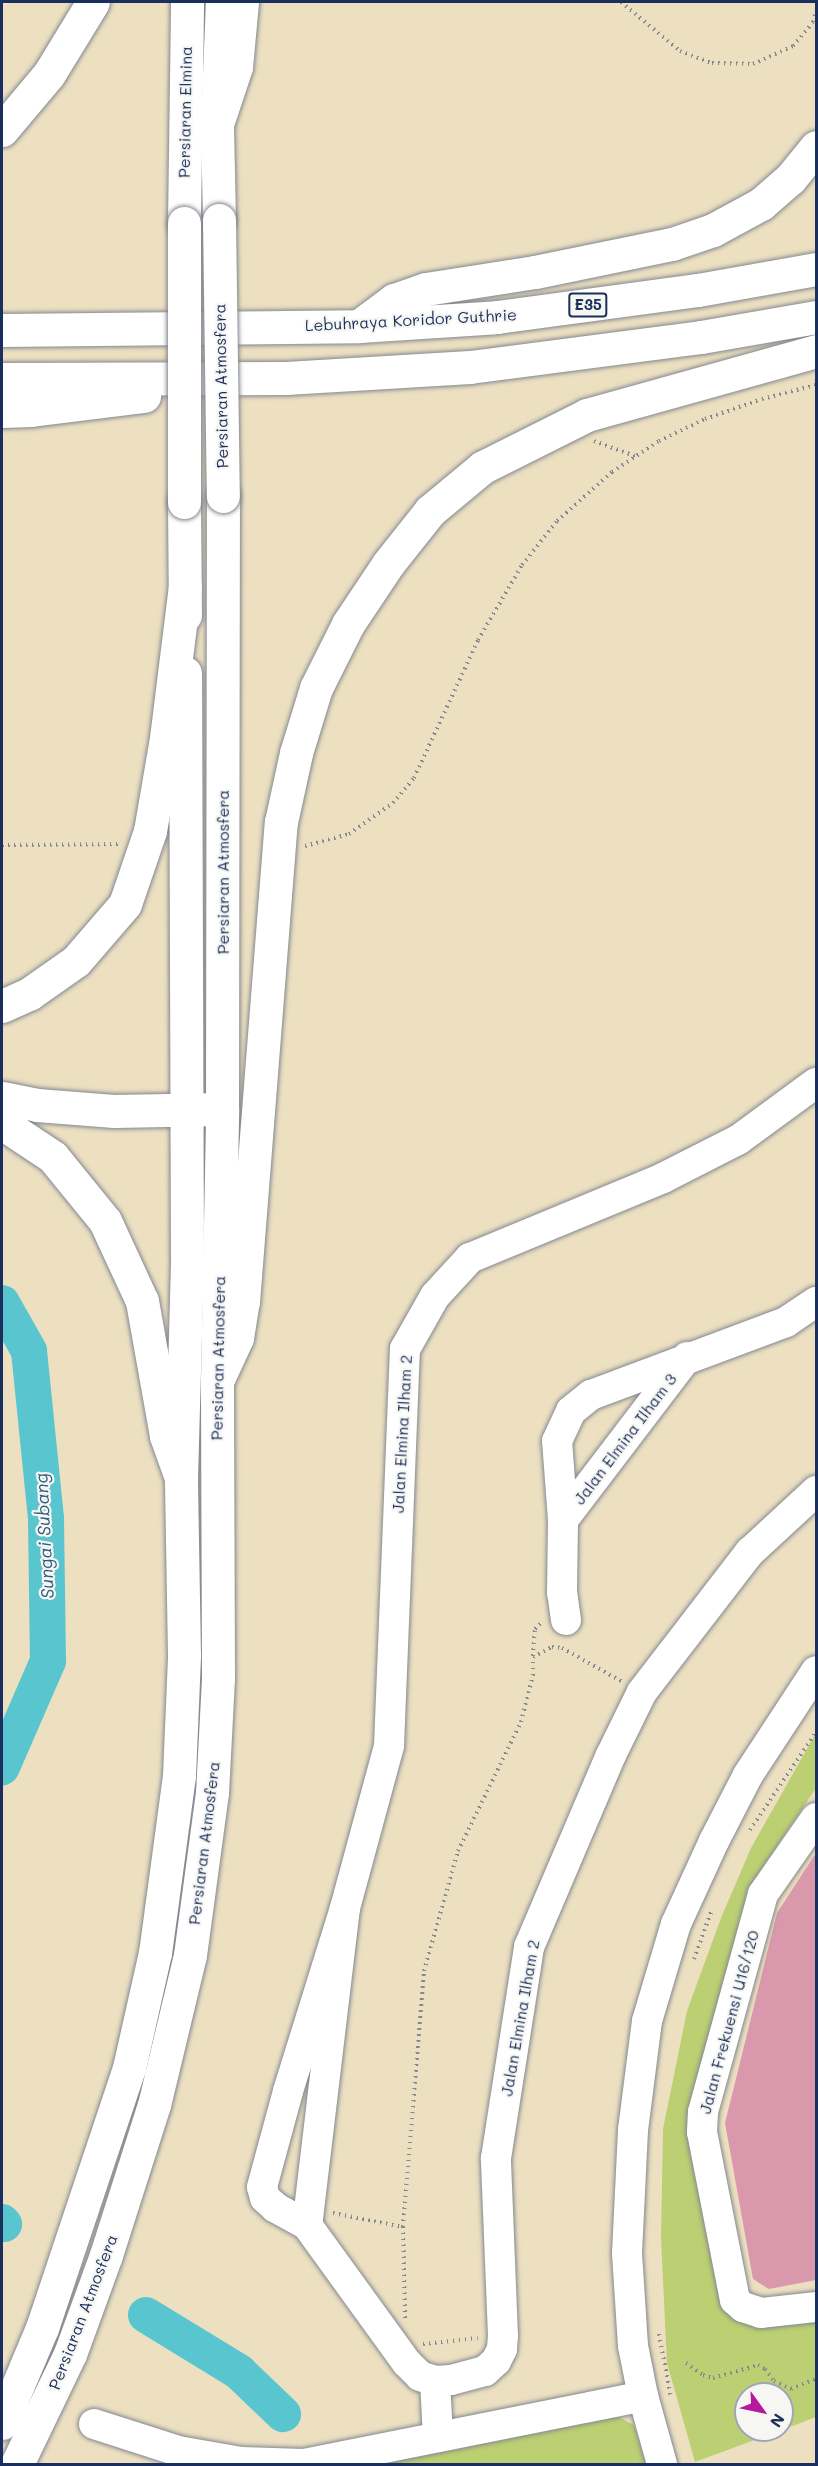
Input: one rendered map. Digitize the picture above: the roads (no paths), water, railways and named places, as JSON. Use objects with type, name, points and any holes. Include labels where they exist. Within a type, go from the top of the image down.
[{"type":"main road","points":[[2,130],[49,74],[93,2]]},
{"type":"main road","name":"Persiaran Elmina","points":[[184,223],[187,2]]},
{"type":"main road","name":"Persiaran Elmina","points":[[219,220],[217,124],[222,2]]},
{"type":"main road","points":[[217,124],[236,67],[242,2]]},
{"type":"main road","points":[[359,326],[394,300],[426,289],[535,272],[672,244],[713,230],[761,204],[790,179],[816,147]]},
{"type":"main road","name":"Persiaran Atmosfera","points":[[17,2464],[70,2354],[106,2255],[154,2106],[190,1955],[212,1793],[218,1678],[217,1381],[222,1109],[223,495],[219,220]]},
{"type":"main road","name":"Persiaran Atmosfera","points":[[2,2423],[42,2328],[129,2068],[156,1953],[179,1776],[184,1655],[181,1478],[187,1265],[184,223]]},
{"type":"main road","name":"Lebuhraya Koridor Guthrie","points":[[2,330],[359,326],[497,317],[699,290],[816,269]]},
{"type":"main road","points":[[2,379],[286,378],[470,367],[701,337],[816,317]]},
{"type":"main road","points":[[217,1381],[237,1338],[243,1302],[281,822],[296,753],[316,688],[348,624],[388,564],[430,512],[483,467],[587,415],[816,351]]},
{"type":"main road","points":[[2,411],[32,410],[286,378]]},
{"type":"main road","points":[[2,1006],[29,994],[76,961],[125,904],[150,831],[166,738],[185,586]]},
{"type":"main road","points":[[2,1098],[37,1106],[103,1110],[186,1112],[222,1109]]},
{"type":"main road","points":[[2,1123],[53,1157],[105,1221],[142,1301],[166,1436],[181,1478]]},
{"type":"street","name":"Jalan Elmina Ilham 2","points":[[816,1083],[738,1140],[663,1178],[470,1258],[435,1296],[405,1349],[388,1746],[345,1908],[288,2091],[262,2187],[266,2198],[275,2207],[307,2216],[407,2363],[420,2376],[435,2381],[451,2380],[484,2371],[496,2361],[502,2349],[496,2158],[529,1947],[611,1755],[642,1692],[750,1552],[816,1491]]},
{"type":"street","name":"Jalan Elmina Ilham 3","points":[[566,1620],[562,1593],[563,1520],[557,1442],[571,1411],[591,1395],[687,1357],[786,1322],[816,1302]]},
{"type":"street","name":"Jalan Elmina Ilham 3","points":[[563,1520],[687,1357]]},
{"type":"street","points":[[662,2464],[643,2396],[633,2346],[627,2253],[633,2130],[647,2021],[676,1924],[714,1841],[748,1775],[816,1671]]},
{"type":"street","name":"Jalan Frekuensi U16/120","points":[[816,1818],[763,1894],[702,2112],[702,2132],[735,2300],[743,2307],[761,2313],[816,2307]]},
{"type":"street","name":"Jalan Elmina Ilham 2","points":[[307,2216],[345,1908]]},
{"type":"street","points":[[435,2381],[438,2437]]},
{"type":"street","points":[[94,2424],[178,2451],[252,2462],[304,2464],[643,2396]]},
{"type":"waterway","name":"Sungai Subang","points":[[2,1303],[29,1351],[46,1519],[48,1661],[2,1767]]},
{"type":"waterway","name":"Sungai Subang","points":[[146,2315],[239,2372],[283,2414]]}]
